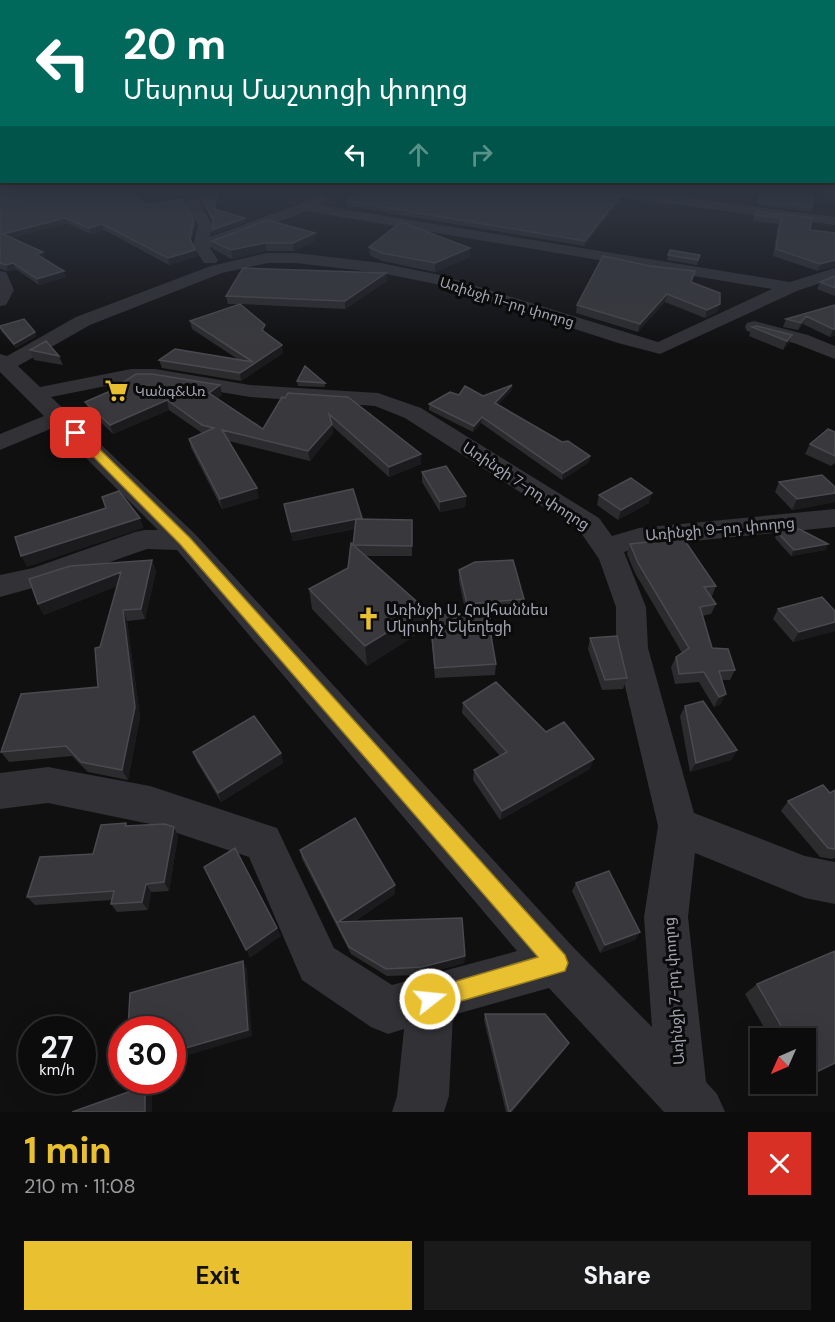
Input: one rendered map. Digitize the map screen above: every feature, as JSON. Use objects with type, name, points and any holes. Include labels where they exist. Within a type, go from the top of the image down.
[{"type":"street","points":[[207,244],[201,246],[217,269]]},
{"type":"street","points":[[526,244],[791,288]]},
{"type":"street","name":"Առինջի 11-րդ փողոց","points":[[2,363],[83,321],[217,269],[267,258],[296,258],[381,268],[440,280],[660,348],[791,288],[835,273]]},
{"type":"street","points":[[0,276],[5,290],[0,301]]},
{"type":"street","points":[[724,320],[801,339],[835,353]]},
{"type":"street","points":[[2,363],[185,541],[557,963],[690,1103]]},
{"type":"street","name":"Առինջի 7-րդ փողոց","points":[[36,394],[131,375],[155,375],[250,391],[378,400],[413,413],[589,524],[614,557],[631,607],[632,648],[678,826],[666,917],[690,1103]]},
{"type":"street","points":[[0,443],[60,417]]},
{"type":"street","name":"Առինջի 9-րդ փողոց","points":[[607,548],[639,537],[835,519]]},
{"type":"street","points":[[0,586],[37,577],[145,539],[185,541]]},
{"type":"street","points":[[0,790],[48,785],[116,798],[150,805],[263,842],[318,964],[388,1010],[557,963]]},
{"type":"street","points":[[678,826],[805,877],[835,883]]},
{"type":"street","points":[[418,1112],[423,1096],[430,999]]},
{"type":"building","points":[[0,244],[25,244],[43,252],[36,254],[64,271],[37,279],[13,263],[6,265],[0,263]]},
{"type":"building","points":[[141,244],[192,244],[195,250],[168,258]]},
{"type":"building","points":[[218,244],[261,244],[231,250]]},
{"type":"building","points":[[373,244],[459,244],[470,248],[435,263],[382,253],[369,247]]},
{"type":"building","points":[[777,244],[835,244],[835,260],[820,264],[776,249]]},
{"type":"building","points":[[670,250],[700,255],[698,260],[668,255]]},
{"type":"building","points":[[603,256],[650,266],[695,271],[691,282],[720,293],[720,304],[707,310],[667,294],[640,324],[577,305]]},
{"type":"building","points":[[243,268],[386,273],[345,301],[226,296]]},
{"type":"building","points":[[835,276],[835,288],[820,282]]},
{"type":"building","points":[[240,304],[265,325],[262,330],[282,345],[240,373],[159,360],[175,349],[253,362],[190,321]]},
{"type":"building","points":[[835,305],[835,329],[806,316],[801,323],[786,319]]},
{"type":"building","points":[[24,319],[35,332],[14,344],[0,326]]},
{"type":"building","points":[[757,326],[792,335],[787,341],[752,327]]},
{"type":"building","points":[[46,341],[59,356],[30,350]]},
{"type":"building","points":[[305,366],[325,383],[297,381]]},
{"type":"building","points":[[136,374],[152,374],[220,385],[209,393],[263,429],[282,397],[285,398],[288,393],[348,397],[421,454],[389,467],[329,414],[332,424],[308,451],[222,430],[257,488],[220,499],[189,439],[214,428],[202,425],[167,400],[110,425],[85,402],[108,392]]},
{"type":"building","points":[[512,385],[495,403],[562,442],[568,441],[590,456],[563,473],[482,417],[474,426],[429,404],[450,392],[459,395],[465,386],[483,396]]},
{"type":"building","points":[[828,429],[835,432],[835,456],[810,444]]},
{"type":"building","points":[[446,466],[466,496],[440,502],[422,472]]},
{"type":"building","points":[[822,475],[835,487],[835,493],[797,499],[779,482]]},
{"type":"building","points":[[631,478],[652,493],[621,510],[599,495]]},
{"type":"building","points":[[353,489],[362,518],[291,532],[284,504]]},
{"type":"building","points":[[119,491],[140,518],[21,556],[15,537],[106,508],[102,497]]},
{"type":"building","points":[[356,519],[412,520],[412,546],[353,545]]},
{"type":"building","points":[[799,529],[828,544],[794,550],[777,532]]},
{"type":"building","points":[[683,538],[716,586],[704,587],[716,604],[700,607],[712,648],[728,649],[735,670],[719,671],[726,694],[719,697],[704,672],[679,674],[676,657],[689,648],[638,563],[630,544]]},
{"type":"building","points":[[351,543],[425,609],[365,646],[309,589],[348,568]]},
{"type":"building","points":[[152,560],[141,609],[123,610],[135,707],[122,770],[81,762],[66,746],[1,752],[21,694],[98,687],[95,648],[100,647],[121,572],[38,604],[29,579],[70,566]]},
{"type":"building","points":[[513,560],[524,599],[467,604],[459,570],[475,562]]},
{"type":"building","points":[[822,597],[835,611],[835,622],[799,632],[778,609]]},
{"type":"building","points":[[487,613],[496,664],[435,668],[430,615]]},
{"type":"building","points":[[617,636],[627,678],[605,680],[590,638]]},
{"type":"building","points":[[496,682],[546,732],[564,722],[594,759],[502,811],[474,770],[507,752],[463,703]]},
{"type":"building","points":[[703,701],[737,750],[696,763],[685,706]]},
{"type":"building","points":[[254,716],[281,753],[218,793],[193,752]]},
{"type":"building","points":[[823,785],[830,793],[835,790],[835,849],[828,848],[788,801]]},
{"type":"building","points":[[355,818],[395,885],[338,922],[462,918],[465,956],[422,967],[386,969],[349,947],[300,850]]},
{"type":"building","points":[[126,823],[125,826],[165,824],[174,827],[164,882],[146,884],[142,902],[111,904],[114,891],[27,897],[40,857],[93,854],[101,825]]},
{"type":"building","points":[[235,848],[277,928],[246,950],[204,867]]},
{"type":"building","points":[[609,871],[640,932],[605,945],[576,883]]},
{"type":"building","points":[[835,951],[835,1063],[816,1072],[816,1028],[782,1028],[757,984]]},
{"type":"building","points":[[243,961],[248,1030],[186,1048],[186,1016],[129,1016],[130,993]]},
{"type":"building","points":[[485,1014],[545,1014],[569,1043],[510,1112],[509,1112]]},
{"type":"building","points":[[123,1094],[145,1094],[145,1112],[72,1112]]},
{"type":"place","name":"Կանգ&Առ","points":[[117,391]]},
{"type":"place","name":"Առինջի Ս. Հովհաննես Մկրտիչ Եկեղեցի","points":[[368,619]]},
{"type":"route","points":[[76,433],[185,541],[557,963],[430,999]]}]
